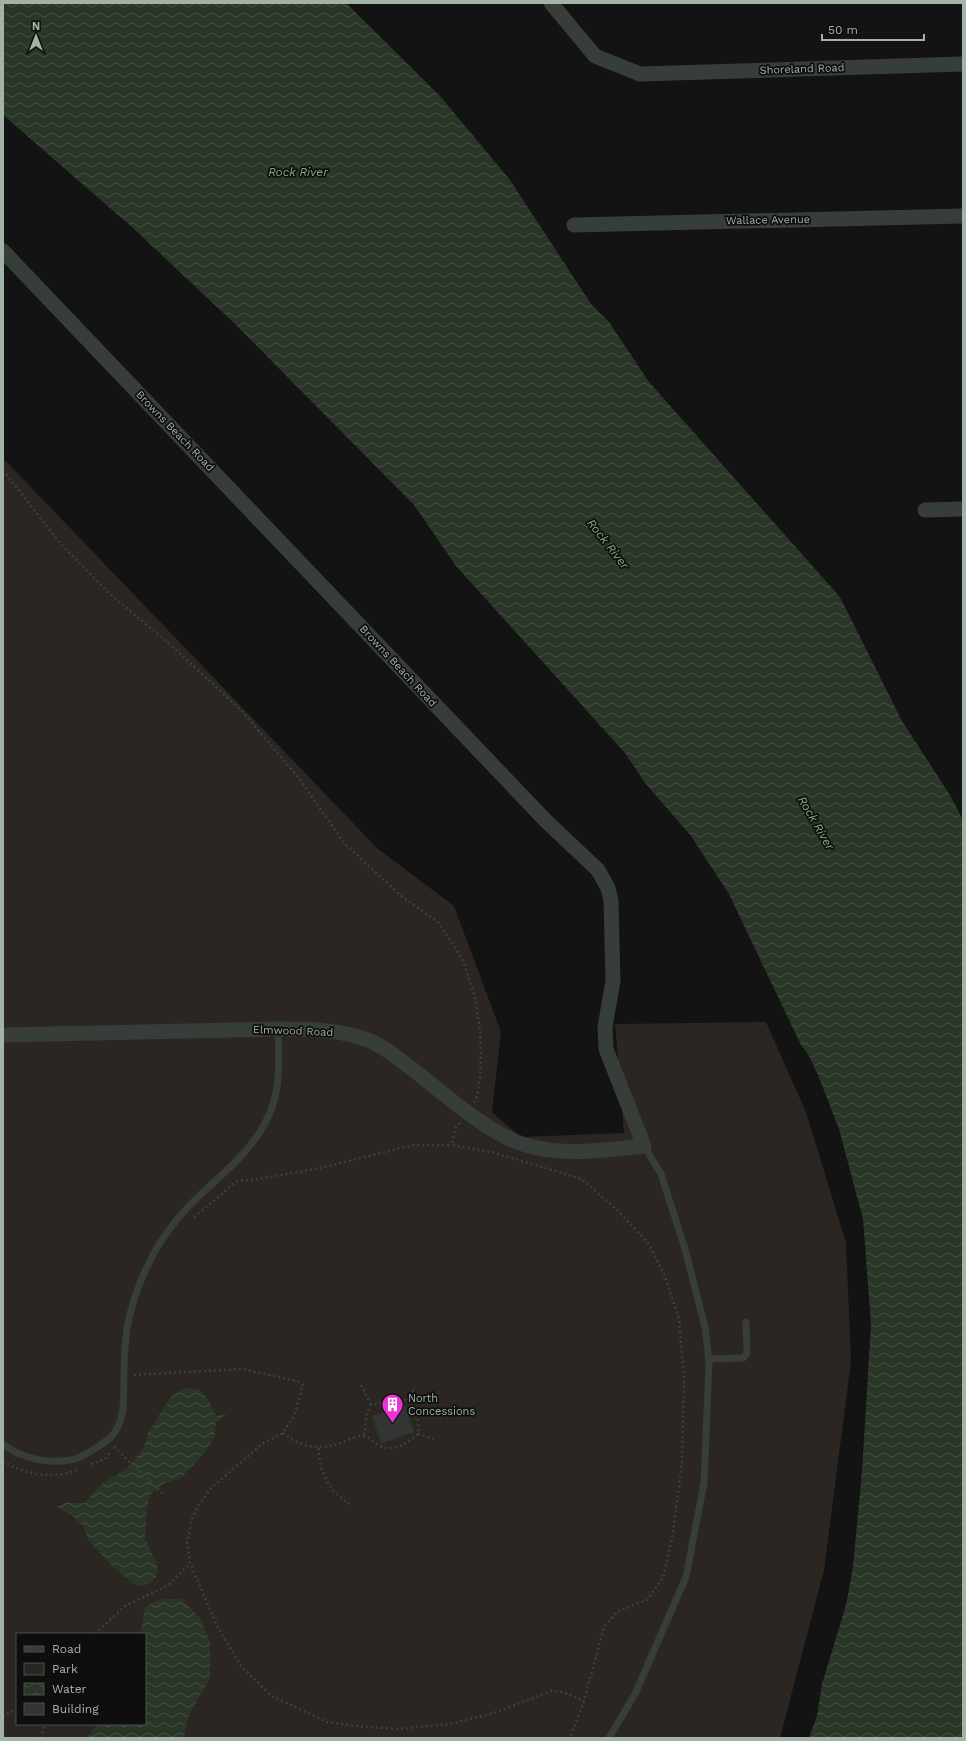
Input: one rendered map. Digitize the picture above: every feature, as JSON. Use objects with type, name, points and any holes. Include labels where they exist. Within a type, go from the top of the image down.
[{"type":"street","name":"Shoreland Road","points":[[551,3],[595,56],[640,74],[963,64]]},
{"type":"street","name":"Wallace Avenue","points":[[574,225],[963,216]]},
{"type":"street","name":"Browns Beach Road","points":[[3,251],[546,821],[598,870],[608,888],[611,900],[613,981],[605,1027],[606,1050],[644,1146]]},
{"type":"street","points":[[925,510],[963,509]]},
{"type":"street","name":"Elmwood Road","points":[[3,1035],[321,1029],[352,1035],[369,1041],[392,1053],[500,1135],[529,1146],[562,1151],[593,1152],[644,1146]]},
{"type":"lane","points":[[3,1444],[8,1449],[33,1458],[58,1461],[75,1458],[89,1453],[111,1437],[119,1424],[124,1405],[124,1374],[127,1329],[133,1301],[142,1277],[163,1239],[178,1218],[200,1195],[243,1156],[254,1142],[268,1117],[277,1082],[279,1062],[278,1029]]},
{"type":"lane","points":[[609,1738],[634,1694],[686,1577],[704,1483],[708,1359],[705,1327],[685,1248],[661,1174],[644,1146]]},
{"type":"lane","points":[[708,1359],[743,1358],[747,1353],[746,1322]]},
{"type":"path","points":[[191,1220],[238,1181],[320,1168],[414,1145],[452,1145]]},
{"type":"path","points":[[134,1369],[134,1381]]},
{"type":"path","points":[[134,1375],[242,1369],[297,1381],[303,1385],[294,1416],[283,1433],[262,1444],[211,1488],[198,1506],[192,1519],[187,1543],[190,1563],[218,1628],[241,1666],[272,1696],[327,1722],[365,1727],[398,1729],[450,1724],[494,1713],[551,1691],[563,1692],[584,1701]]},
{"type":"path","points":[[361,1385],[371,1405]]},
{"type":"path","points":[[407,1400],[415,1387]]},
{"type":"path","points":[[283,1433],[291,1439],[307,1446],[319,1448],[360,1436],[369,1437],[379,1446],[394,1449],[411,1441],[418,1434],[419,1428],[413,1406],[407,1400],[371,1405]]},
{"type":"path","points":[[364,1437],[367,1413],[371,1405]]},
{"type":"path","points":[[418,1434],[434,1439]]},
{"type":"path","points":[[88,1465],[104,1459],[118,1442]]},
{"type":"path","points":[[114,1447],[164,1494]]},
{"type":"path","points":[[319,1448],[319,1456],[327,1480],[333,1490],[349,1504]]},
{"type":"path","points":[[3,1461],[13,1467],[38,1474],[68,1474],[81,1468]]},
{"type":"path","points":[[96,1633],[125,1606],[168,1585],[190,1563]]},
{"type":"path","points":[[3,1718],[10,1712],[16,1710]]},
{"type":"path","points":[[40,1738],[45,1725]]},
{"type":"green space","points":[[3,458],[377,848],[454,906],[501,1032],[492,1112],[521,1137],[624,1133],[615,1024],[766,1022],[806,1112],[846,1243],[851,1362],[824,1570],[780,1738],[3,1738]]},
{"type":"water","name":"Rock River","points":[[3,3],[346,3],[440,96],[510,180],[591,304],[609,322],[649,382],[840,597],[902,721],[950,795],[963,820],[963,1738],[809,1738],[817,1716],[822,1684],[846,1605],[853,1567],[862,1471],[871,1324],[863,1219],[839,1129],[818,1075],[808,1054],[801,1045],[729,894],[691,836],[646,784],[625,753],[456,566],[414,505],[235,324],[133,228],[3,115]]},
{"type":"water","points":[[186,1388],[199,1389],[209,1401],[216,1416],[226,1414],[216,1422],[215,1435],[206,1451],[182,1477],[163,1484],[150,1495],[147,1508],[145,1538],[158,1568],[156,1577],[152,1581],[139,1586],[131,1582],[111,1565],[88,1540],[84,1527],[72,1515],[57,1507],[65,1503],[84,1503],[103,1483],[126,1469],[144,1448],[148,1433],[173,1394]]},
{"type":"water","points":[[162,1599],[181,1599],[199,1617],[210,1641],[210,1678],[188,1717],[184,1738],[87,1738],[96,1725],[146,1725],[146,1633],[141,1633],[145,1606]]},
{"type":"building","name":"North Concessions","points":[[405,1405],[414,1432],[381,1443],[372,1416]]},
{"type":"place","name":"North Concessions","points":[[393,1424]]}]
